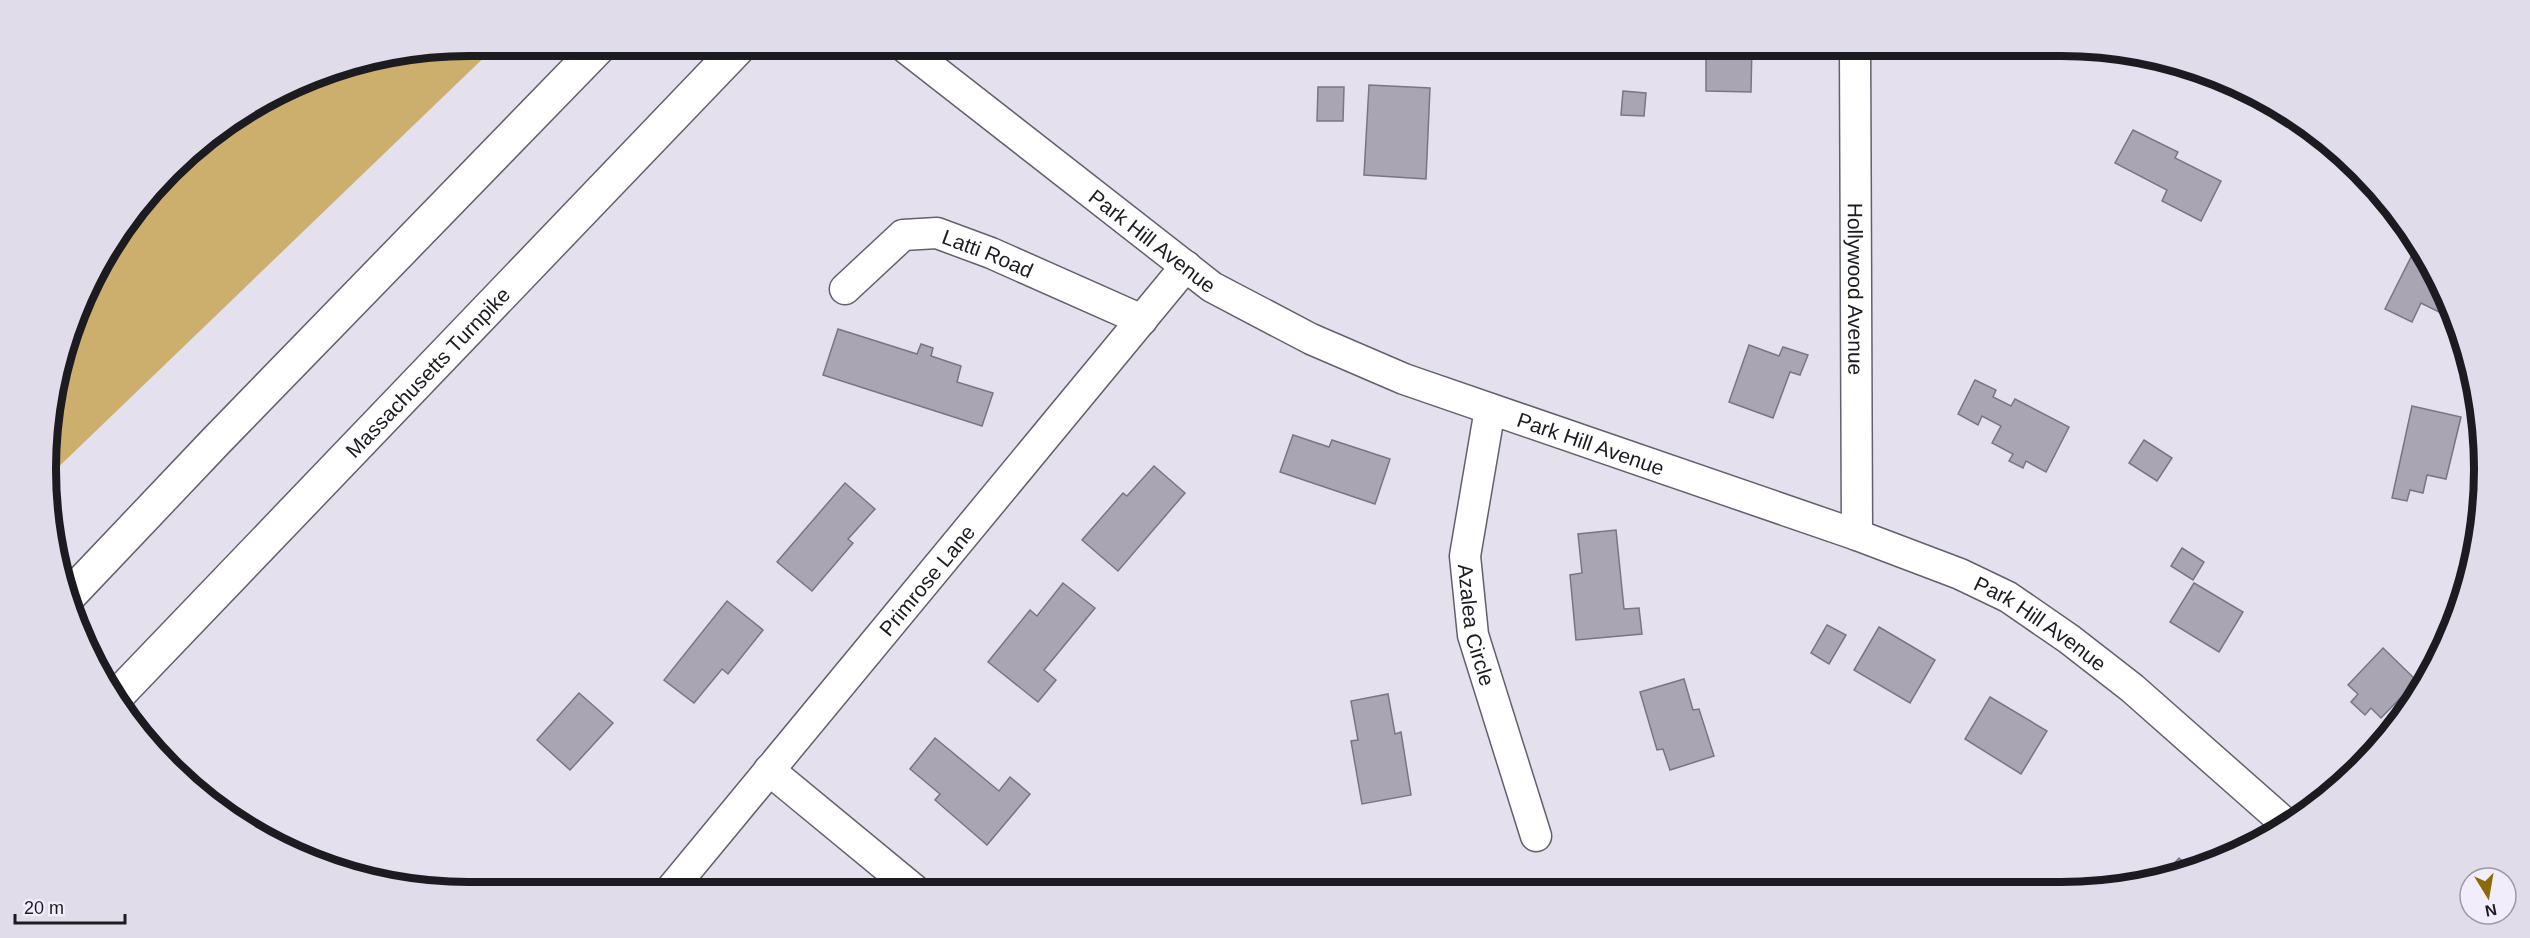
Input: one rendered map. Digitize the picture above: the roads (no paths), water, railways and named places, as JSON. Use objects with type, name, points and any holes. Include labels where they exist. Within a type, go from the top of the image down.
[{"type":"highway","points":[[74,591],[590,56]]},
{"type":"highway","name":"Massachusetts Turnpike","points":[[121,692],[730,56]]},
{"type":"street","name":"Park Hill Avenue","points":[[916,56],[1212,287],[1311,339],[1404,379],[1857,535],[1960,574],[2008,597],[2039,617],[2132,688],[2281,819]]},
{"type":"street","name":"Hollywood Avenue","points":[[1855,56],[1857,535]]},
{"type":"street","name":"Latti Road","points":[[845,289],[903,235],[937,233],[991,253],[1142,320]]},
{"type":"street","name":"Primrose Lane","points":[[676,882],[1186,266]]},
{"type":"street","name":"Azalea Circle","points":[[1490,409],[1465,556],[1473,635],[1536,836]]},
{"type":"street","points":[[770,770],[905,882]]}]
